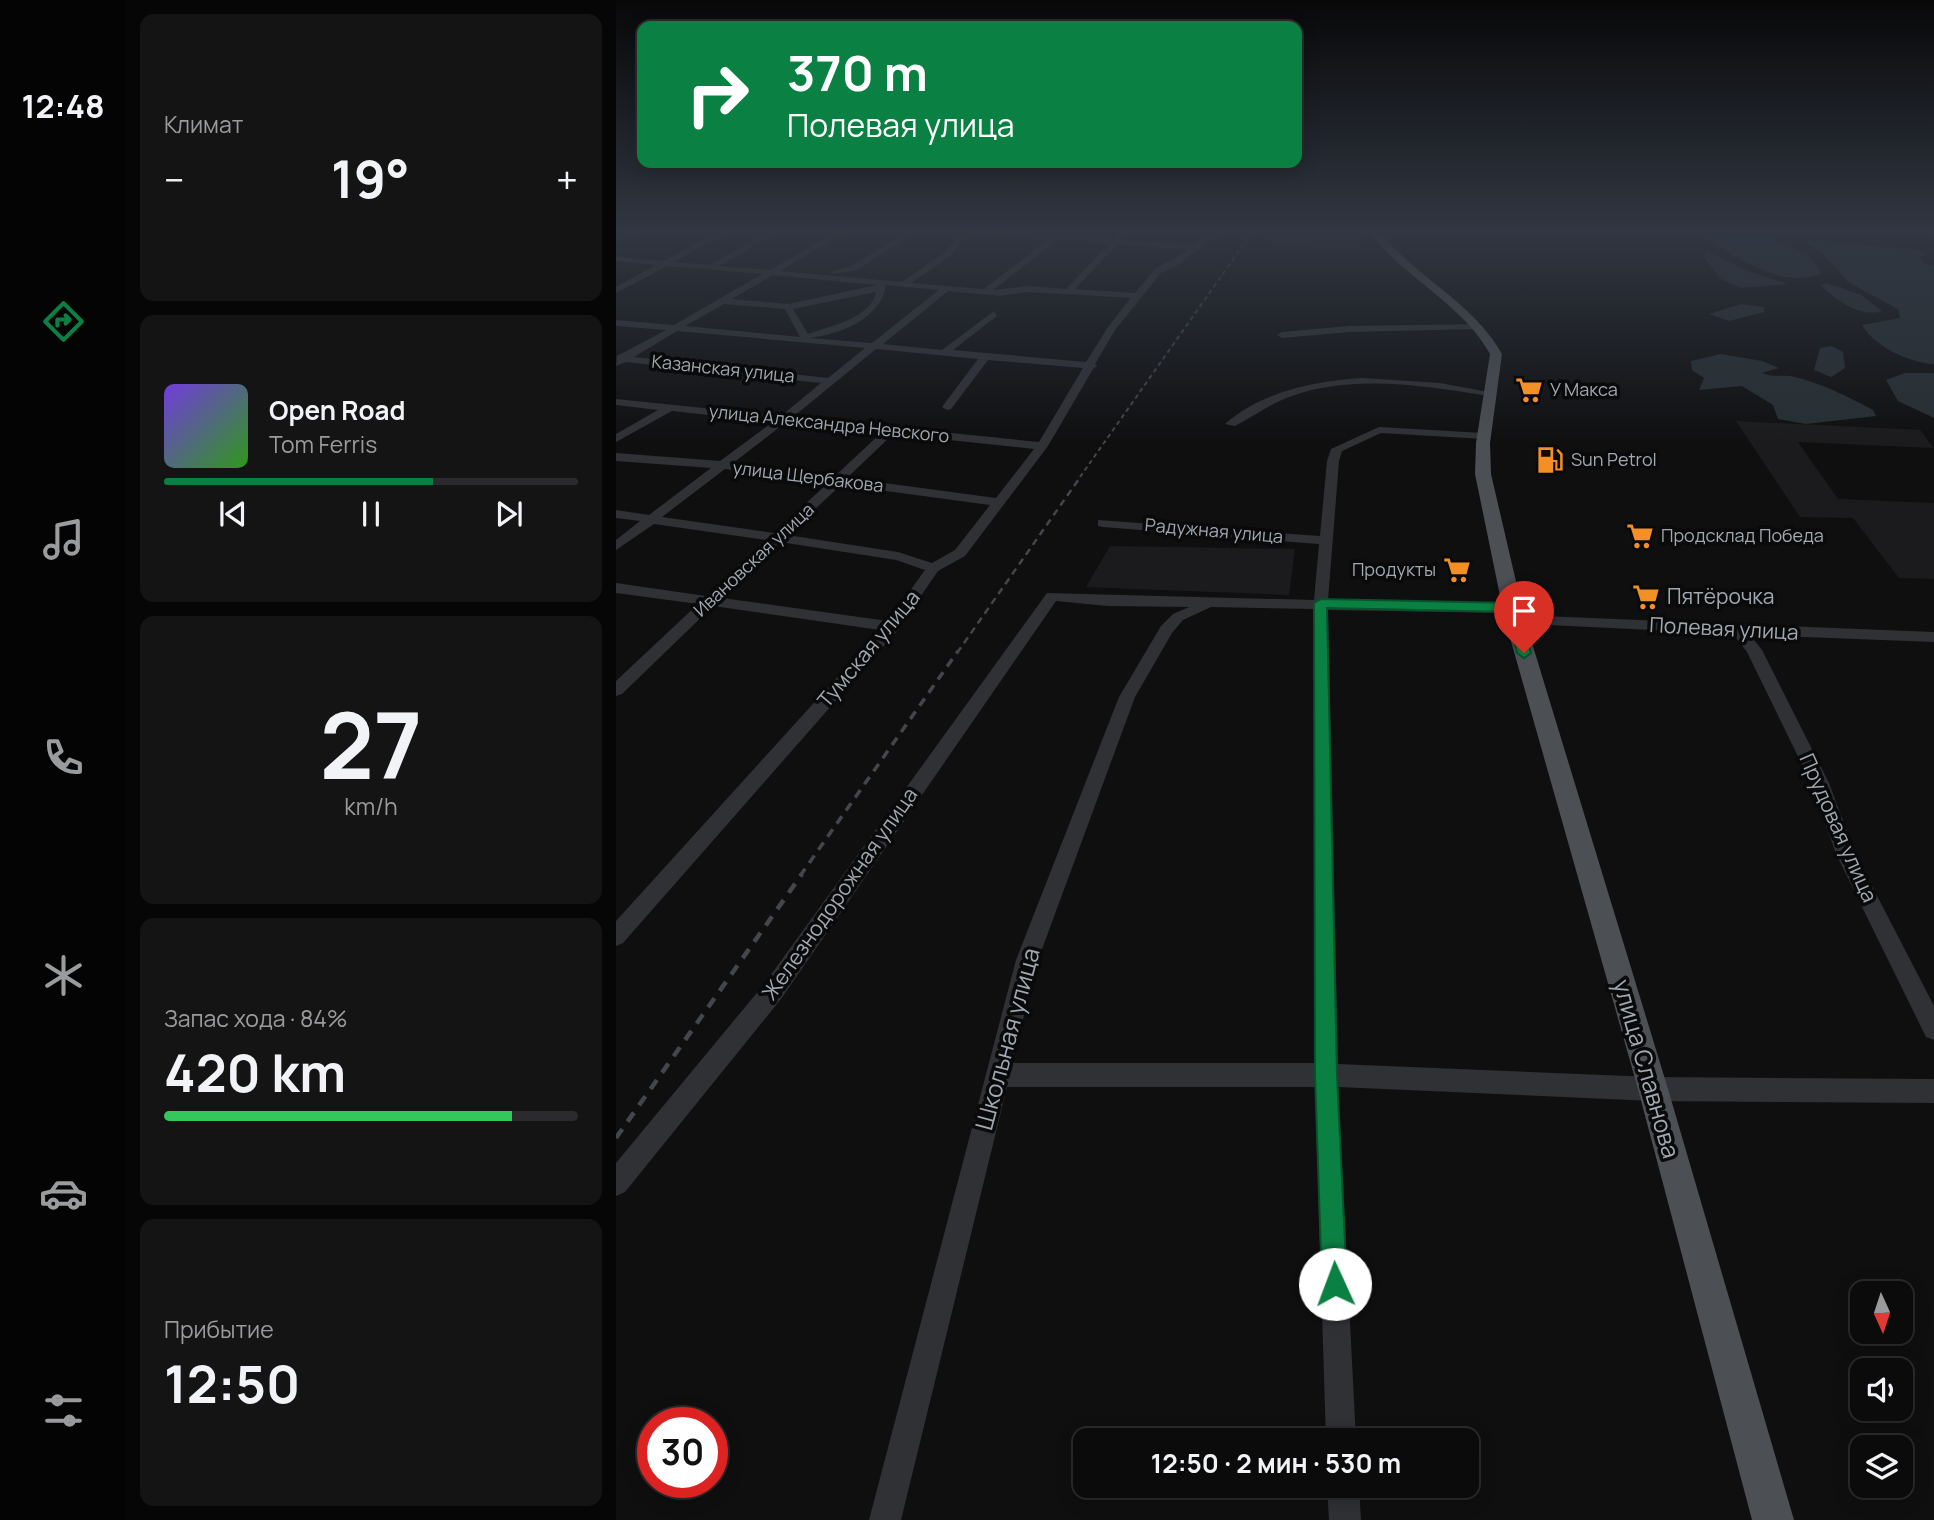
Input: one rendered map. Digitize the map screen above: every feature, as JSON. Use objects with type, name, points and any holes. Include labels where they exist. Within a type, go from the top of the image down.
[{"type":"main road","name":"улица Славнова","points":[[1448,302],[1478,327],[1491,342],[1496,354],[1484,436],[1483,474],[1513,614],[1653,1089],[1773,1520]]},
{"type":"street","points":[[618,360],[722,302]]},
{"type":"street","points":[[734,302],[788,307],[809,302]]},
{"type":"street","points":[[806,339],[840,329],[876,302]]},
{"type":"street","points":[[616,546],[782,420],[928,302]]},
{"type":"street","name":"Тумская улица","points":[[616,936],[892,627],[933,569],[960,553],[1042,446],[1092,366],[1111,329],[1133,302]]},
{"type":"street","points":[[788,307],[806,339]]},
{"type":"street","points":[[946,351],[994,314]]},
{"type":"street","points":[[616,323],[1092,366]]},
{"type":"street","points":[[1282,335],[1371,328],[1478,327]]},
{"type":"street","points":[[947,407],[986,355]]},
{"type":"street","name":"Казанская улица","points":[[618,360],[829,381]]},
{"type":"street","points":[[1231,424],[1286,394],[1333,385],[1405,383],[1489,393]]},
{"type":"street","name":"улица Александра Невского","points":[[616,402],[1042,446]]},
{"type":"street","points":[[616,439],[669,408]]},
{"type":"street","name":"Ивановская улица","points":[[616,690],[891,430]]},
{"type":"street","points":[[1341,1428],[1326,1075],[1321,603],[1325,540],[1337,449],[1379,430],[1484,436]]},
{"type":"street","name":"улица Щербакова","points":[[616,457],[722,466],[999,502]]},
{"type":"street","points":[[616,514],[898,556],[933,569]]},
{"type":"street","name":"Радужная улица","points":[[1102,523],[1325,540]]},
{"type":"street","points":[[616,588],[892,627]]},
{"type":"street","name":"Полевая улица","points":[[1052,596],[1213,603],[1321,603],[1738,630],[1934,637]]},
{"type":"street","name":"Железнодорожная улица","points":[[616,1183],[773,991],[1052,596]]},
{"type":"street","name":"Школьная улица","points":[[885,1520],[1027,960],[1127,698],[1166,630],[1178,617],[1213,603]]},
{"type":"street","name":"Прудовая улица","points":[[1738,630],[1754,650],[1820,783],[1846,854],[1934,1029]]},
{"type":"street","points":[[998,1075],[1326,1075],[1653,1089],[1934,1091]]},
{"type":"street","points":[[1344,1498],[1345,1520]]},
{"type":"shaded area","points":[[1842,302],[1870,302],[1882,311],[1866,312]]},
{"type":"shaded area","points":[[1885,302],[1934,302],[1934,364],[1914,361],[1884,347],[1862,325],[1900,318],[1898,309]]},
{"type":"shaded area","points":[[1741,304],[1764,307],[1764,312],[1729,321],[1709,314]]},
{"type":"shaded area","points":[[1832,346],[1843,352],[1845,368],[1831,377],[1814,370],[1820,348]]},
{"type":"shaded area","points":[[1721,354],[1762,361],[1779,368],[1762,373],[1795,377],[1825,387],[1873,410],[1876,416],[1806,424],[1778,419],[1773,405],[1742,386],[1699,390],[1704,378],[1692,370],[1691,361]]},
{"type":"shaded area","points":[[1905,373],[1934,373],[1934,418],[1898,401],[1886,380]]},
{"type":"shaded area","points":[[1736,421],[1920,430],[1934,448],[1798,442],[1838,499],[1934,503],[1934,579],[1899,578],[1853,518],[1800,517]]},
{"type":"shaded area","points":[[1110,546],[1295,549],[1289,595],[1086,587]]},
{"type":"railway","points":[[1080,477],[1203,302]]},
{"type":"railway","points":[[957,653],[1081,476]]},
{"type":"railway","points":[[800,876],[958,651]]},
{"type":"railway","points":[[616,1138],[802,874]]},
{"type":"place","name":"У Макса","points":[[1529,390]]},
{"type":"place","name":"Sun Petrol","points":[[1550,460]]},
{"type":"place","name":"Продсклад Победа","points":[[1640,536]]},
{"type":"place","name":"Продукты","points":[[1457,570]]},
{"type":"place","name":"Пятёрочка","points":[[1646,597]]},
{"type":"route","points":[[1335,1284],[1326,1075],[1321,603],[1512,608],[1524,653]]}]
